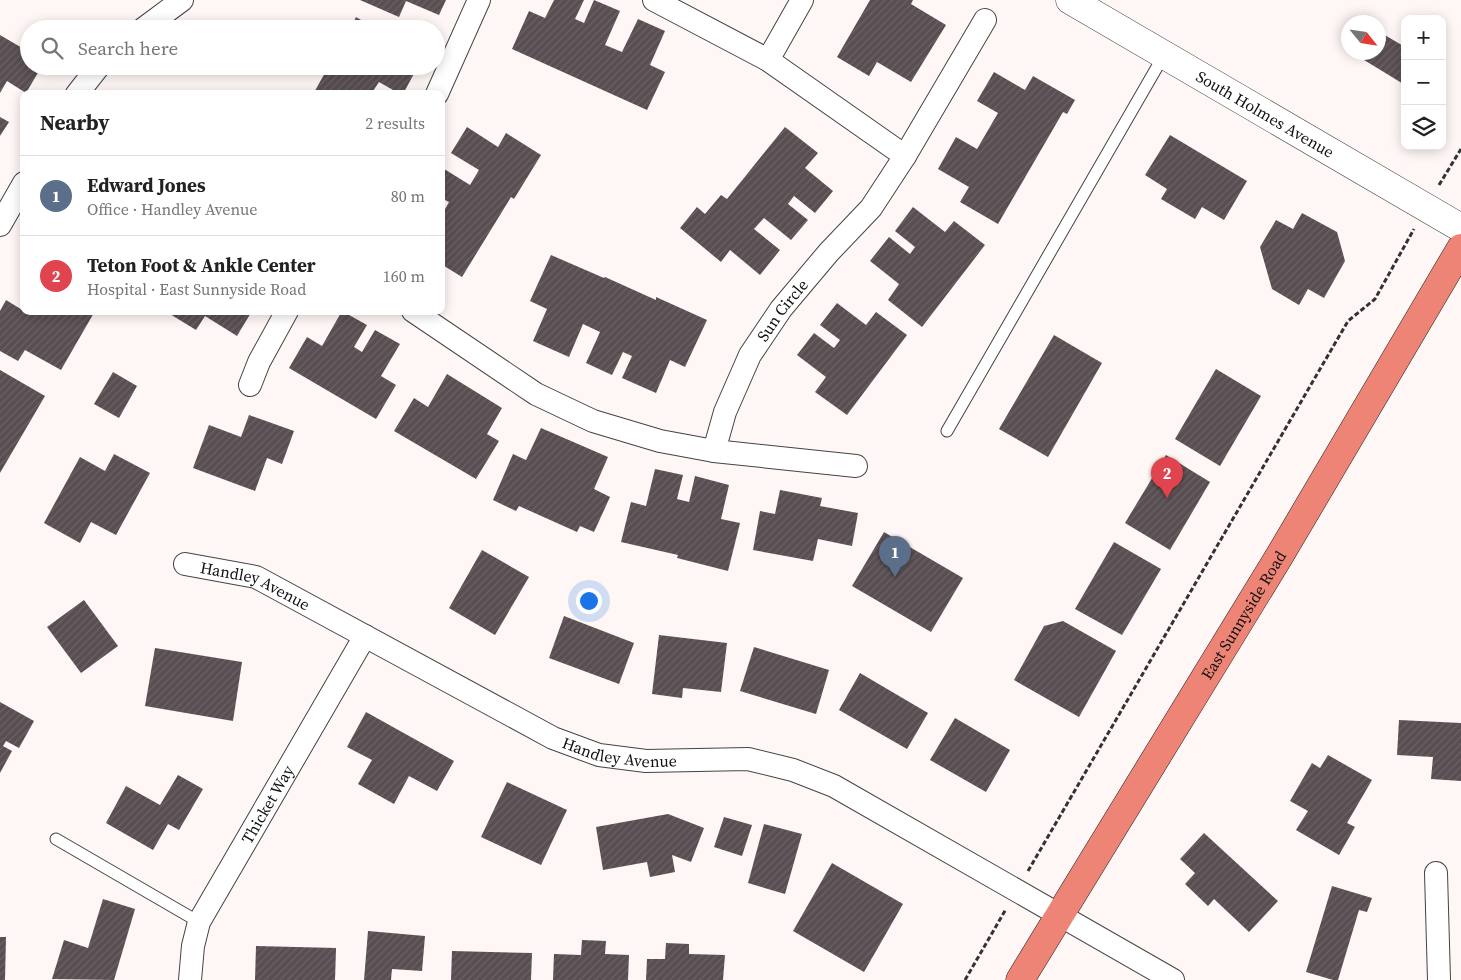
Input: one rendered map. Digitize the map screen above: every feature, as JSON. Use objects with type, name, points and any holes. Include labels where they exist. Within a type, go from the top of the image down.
[{"type":"main road","name":"East Sunnyside Road","points":[[1020,980],[1275,563],[1461,248]]},
{"type":"street","points":[[155,20],[182,0]]},
{"type":"street","points":[[439,90],[479,0]]},
{"type":"street","points":[[654,0],[768,60],[905,156]]},
{"type":"street","points":[[768,60],[802,0]]},
{"type":"street","name":"South Holmes Avenue","points":[[1070,0],[1461,228]]},
{"type":"street","name":"Sun Circle","points":[[714,452],[725,412],[750,355],[781,309],[829,252],[871,208],[905,156],[985,20]]},
{"type":"street","points":[[80,90],[92,75]]},
{"type":"street","points":[[0,225],[20,190]]},
{"type":"street","points":[[250,385],[259,362],[285,315]]},
{"type":"street","points":[[419,315],[536,394],[593,421],[660,441],[714,452],[856,466]]},
{"type":"street","name":"Handley Avenue","points":[[184,564],[256,577],[553,738],[599,755],[646,761],[748,759],[793,770],[834,786],[1173,980]]},
{"type":"street","name":"Thicket Way","points":[[190,980],[193,946],[199,922],[365,636]]},
{"type":"street","points":[[1436,873],[1439,980]]},
{"type":"lane","points":[[947,431],[1164,55]]},
{"type":"lane","points":[[56,840],[199,922]]},
{"type":"path","points":[[1451,166],[1461,149]]},
{"type":"path","points":[[1030,868],[1348,321],[1375,299],[1401,253]]},
{"type":"path","points":[[965,980],[1002,917]]},
{"type":"building","points":[[360,0],[446,0],[439,15],[406,1],[399,17]]},
{"type":"building","points":[[554,0],[584,0],[575,19],[584,23],[594,0],[620,11],[605,45],[622,52],[638,19],[665,31],[650,65],[665,72],[647,110],[512,49],[529,11],[545,18]]},
{"type":"building","points":[[870,0],[913,0],[911,4],[946,25],[911,82],[877,62],[869,76],[837,57]]},
{"type":"building","points":[[0,35],[20,47],[20,75],[37,75],[28,90],[21,90],[7,81],[0,93]]},
{"type":"building","points":[[1386,36],[1401,45],[1401,83],[1364,60],[1386,60]]},
{"type":"building","points":[[994,72],[1025,90],[1033,76],[1075,100],[1067,114],[1063,112],[998,224],[960,202],[969,187],[938,169],[956,137],[977,149],[998,113],[977,101]]},
{"type":"building","points":[[324,75],[413,75],[405,90],[393,90],[379,82],[374,90],[315,90]]},
{"type":"building","points":[[0,117],[9,122],[0,136]]},
{"type":"building","points":[[467,127],[498,147],[506,133],[541,155],[514,199],[511,197],[462,277],[445,266],[445,209],[449,202],[445,200],[445,169],[470,185],[479,170],[451,153]]},
{"type":"building","points":[[785,127],[818,153],[805,168],[833,191],[815,213],[794,196],[788,204],[808,220],[791,240],[764,218],[754,229],[780,250],[760,275],[730,250],[721,262],[680,228],[697,207],[705,214],[721,195],[727,199]]},
{"type":"building","points":[[1170,135],[1247,181],[1224,220],[1202,207],[1195,219],[1161,199],[1167,189],[1145,175]]},
{"type":"building","points":[[913,207],[945,232],[954,221],[985,245],[922,327],[888,300],[899,284],[870,261],[889,237],[910,254],[915,247],[895,231]]},
{"type":"building","points":[[1302,213],[1337,232],[1345,261],[1324,298],[1308,289],[1299,305],[1272,289],[1260,247],[1276,220],[1293,229]]},
{"type":"building","points":[[551,255],[656,300],[656,297],[707,320],[685,367],[670,360],[656,393],[622,378],[632,356],[623,352],[612,375],[586,363],[600,332],[583,324],[569,357],[533,341],[547,309],[530,301]]},
{"type":"building","points":[[6,300],[20,309],[20,315],[93,315],[61,370],[25,350],[18,361],[0,351],[0,311]]},
{"type":"building","points":[[837,303],[866,325],[876,312],[907,335],[847,415],[815,392],[826,377],[797,355],[814,333],[834,348],[840,340],[820,325]]},
{"type":"building","points":[[172,315],[250,315],[237,336],[205,316],[196,330]]},
{"type":"building","points":[[340,315],[349,315],[367,325],[354,347],[362,352],[375,330],[400,344],[381,376],[396,385],[376,419],[289,368],[307,337],[322,346]]},
{"type":"building","points":[[1054,335],[1102,363],[1048,457],[999,429]]},
{"type":"building","points":[[1216,369],[1261,396],[1220,466],[1175,439]]},
{"type":"building","points":[[0,370],[45,396],[0,473]]},
{"type":"building","points":[[113,372],[137,386],[119,418],[94,404]]},
{"type":"building","points":[[447,374],[502,408],[487,434],[499,441],[476,479],[394,431],[414,398],[428,407]]},
{"type":"building","points":[[249,415],[294,431],[282,464],[267,458],[255,491],[193,468],[209,425],[241,437]]},
{"type":"building","points":[[541,428],[608,457],[594,489],[610,497],[594,532],[580,526],[577,532],[519,506],[516,511],[493,500],[513,454],[526,460]]},
{"type":"building","points":[[114,454],[150,473],[116,535],[91,522],[80,543],[44,523],[80,457],[105,471]]},
{"type":"building","points":[[1166,455],[1210,482],[1170,550],[1125,523]]},
{"type":"building","points":[[655,469],[683,475],[677,499],[689,502],[695,476],[729,485],[721,519],[740,523],[728,571],[677,558],[678,555],[621,542],[631,502],[646,506]]},
{"type":"building","points":[[780,490],[822,498],[820,506],[858,513],[852,546],[818,539],[813,561],[753,550],[760,511],[775,514]]},
{"type":"building","points":[[884,532],[963,578],[931,632],[852,586]]},
{"type":"building","points":[[1114,542],[1161,569],[1122,635],[1075,609]]},
{"type":"building","points":[[482,550],[529,577],[495,635],[449,608]]},
{"type":"building","points":[[84,600],[118,646],[81,673],[47,627]]},
{"type":"building","points":[[564,616],[634,643],[619,684],[549,658]]},
{"type":"building","points":[[1063,621],[1116,651],[1079,717],[1014,680],[1044,626]]},
{"type":"building","points":[[659,635],[727,643],[721,692],[683,688],[682,698],[652,694]]},
{"type":"building","points":[[754,647],[829,670],[816,714],[740,691]]},
{"type":"building","points":[[155,648],[242,662],[233,721],[145,706]]},
{"type":"building","points":[[860,673],[928,713],[907,749],[839,710]]},
{"type":"building","points":[[0,702],[34,721],[19,748],[6,741],[3,746],[12,751],[0,773]]},
{"type":"building","points":[[366,712],[454,761],[437,791],[409,776],[394,804],[358,784],[372,760],[347,747]]},
{"type":"building","points":[[955,718],[1010,750],[986,792],[930,760]]},
{"type":"building","points":[[1399,720],[1461,723],[1461,781],[1431,779],[1433,757],[1397,755]]},
{"type":"building","points":[[1328,755],[1372,780],[1347,823],[1355,827],[1339,855],[1296,830],[1308,811],[1290,801],[1312,763],[1320,768]]},
{"type":"building","points":[[178,775],[203,789],[179,830],[168,824],[153,850],[106,823],[126,786],[160,805]]},
{"type":"building","points":[[507,782],[567,810],[541,865],[481,837]]},
{"type":"building","points":[[668,814],[704,828],[691,862],[672,855],[675,872],[650,877],[647,862],[603,870],[596,827]]},
{"type":"building","points":[[724,817],[752,825],[742,856],[714,847]]},
{"type":"building","points":[[764,824],[802,834],[785,894],[748,883]]},
{"type":"building","points":[[1204,833],[1278,901],[1249,932],[1214,899],[1208,906],[1185,884],[1195,873],[1180,859]]},
{"type":"building","points":[[832,863],[903,904],[864,972],[793,931]]},
{"type":"building","points":[[1332,886],[1372,898],[1367,912],[1359,910],[1338,980],[1306,972]]},
{"type":"building","points":[[103,899],[135,909],[114,980],[52,979],[64,940],[88,948]]},
{"type":"building","points":[[368,931],[425,936],[422,971],[392,969],[391,980],[364,980]]},
{"type":"building","points":[[0,937],[6,937],[5,980],[0,980]]},
{"type":"building","points":[[582,940],[606,941],[605,954],[629,955],[628,980],[553,980],[554,954],[581,955]]},
{"type":"building","points":[[666,943],[689,944],[689,954],[725,955],[723,980],[646,980],[647,959],[665,959]]},
{"type":"building","points":[[256,946],[336,948],[335,980],[255,980]]},
{"type":"building","points":[[452,951],[532,953],[531,980],[451,980]]},
{"type":"place","name":"Teton Foot & Ankle Center","points":[[1167,498]]},
{"type":"place","name":"Edward Jones","points":[[895,577]]}]
